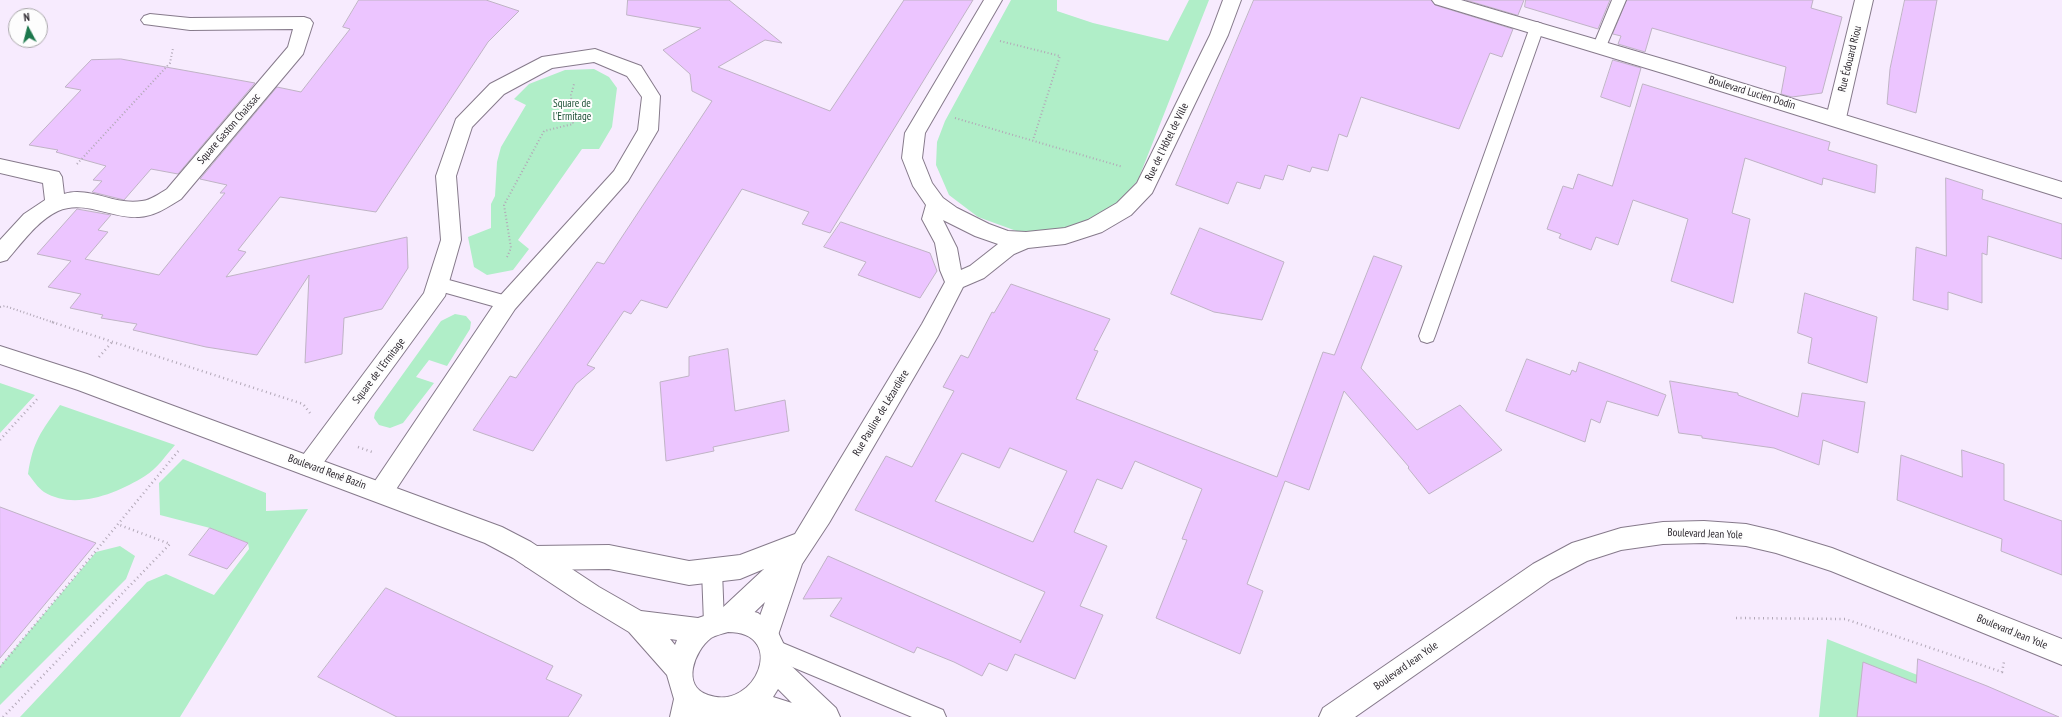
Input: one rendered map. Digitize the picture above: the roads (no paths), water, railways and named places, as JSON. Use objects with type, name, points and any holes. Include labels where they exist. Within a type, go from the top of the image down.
[{"type":"street","name":"Rue de l'Hôtel de Ville","points":[[993,0],[915,133],[912,158],[923,186],[936,204],[982,230],[1008,238],[1026,240],[1065,236],[1095,226],[1124,209],[1145,188],[1219,35],[1231,0]]},
{"type":"street","name":"Boulevard Lucien Dodin","points":[[1441,0],[1537,27],[1836,118],[2062,190]]},
{"type":"street","name":"Rue Édouard Riou","points":[[1836,118],[1864,0]]},
{"type":"street","name":"Square Gaston Chaissac","points":[[0,254],[36,217],[55,204],[82,200],[132,211],[161,204],[174,194],[297,50],[304,23],[190,24],[150,20]]},
{"type":"street","name":"Square de l'Ermitage","points":[[308,466],[434,296],[451,240],[446,176],[463,124],[497,89],[548,62],[595,56],[634,71],[651,96],[648,130],[621,176],[511,299],[381,492]]},
{"type":"street","points":[[0,166],[52,177],[55,204]]},
{"type":"street","points":[[936,204],[932,218],[944,238],[949,255],[950,273],[956,281],[977,272],[1007,248],[1026,240]]},
{"type":"street","name":"Rue Pauline de Lézardière","points":[[771,650],[798,551],[930,330],[956,281]]},
{"type":"street","name":"Boulevard René Bazin","points":[[0,355],[59,376],[79,381],[381,492],[493,535],[534,558],[590,595],[638,624],[680,670]]},
{"type":"street","name":"Boulevard Jean Yole","points":[[1332,717],[1542,572],[1581,551],[1621,539],[1663,533],[1704,532],[1746,535],[1776,542],[1832,560],[2062,652]]},
{"type":"street","points":[[534,558],[609,557],[689,573],[740,567],[798,551]]},
{"type":"street","name":"Rue Pauline de Lézardière","points":[[714,625],[798,551]]},
{"type":"street","points":[[796,717],[733,710],[686,707],[680,670],[683,655],[690,642],[714,625],[749,622],[826,717]]},
{"type":"street","name":"Boulevard René Bazin","points":[[638,624],[714,625]]},
{"type":"street","points":[[733,710],[760,693],[768,681],[771,650]]},
{"type":"lane","points":[[1600,46],[1618,0]]},
{"type":"lane","points":[[1427,336],[1537,27]]},
{"type":"lane","points":[[438,284],[511,299]]},
{"type":"lane","points":[[712,571],[714,625]]},
{"type":"lane","points":[[771,650],[936,717]]}]
